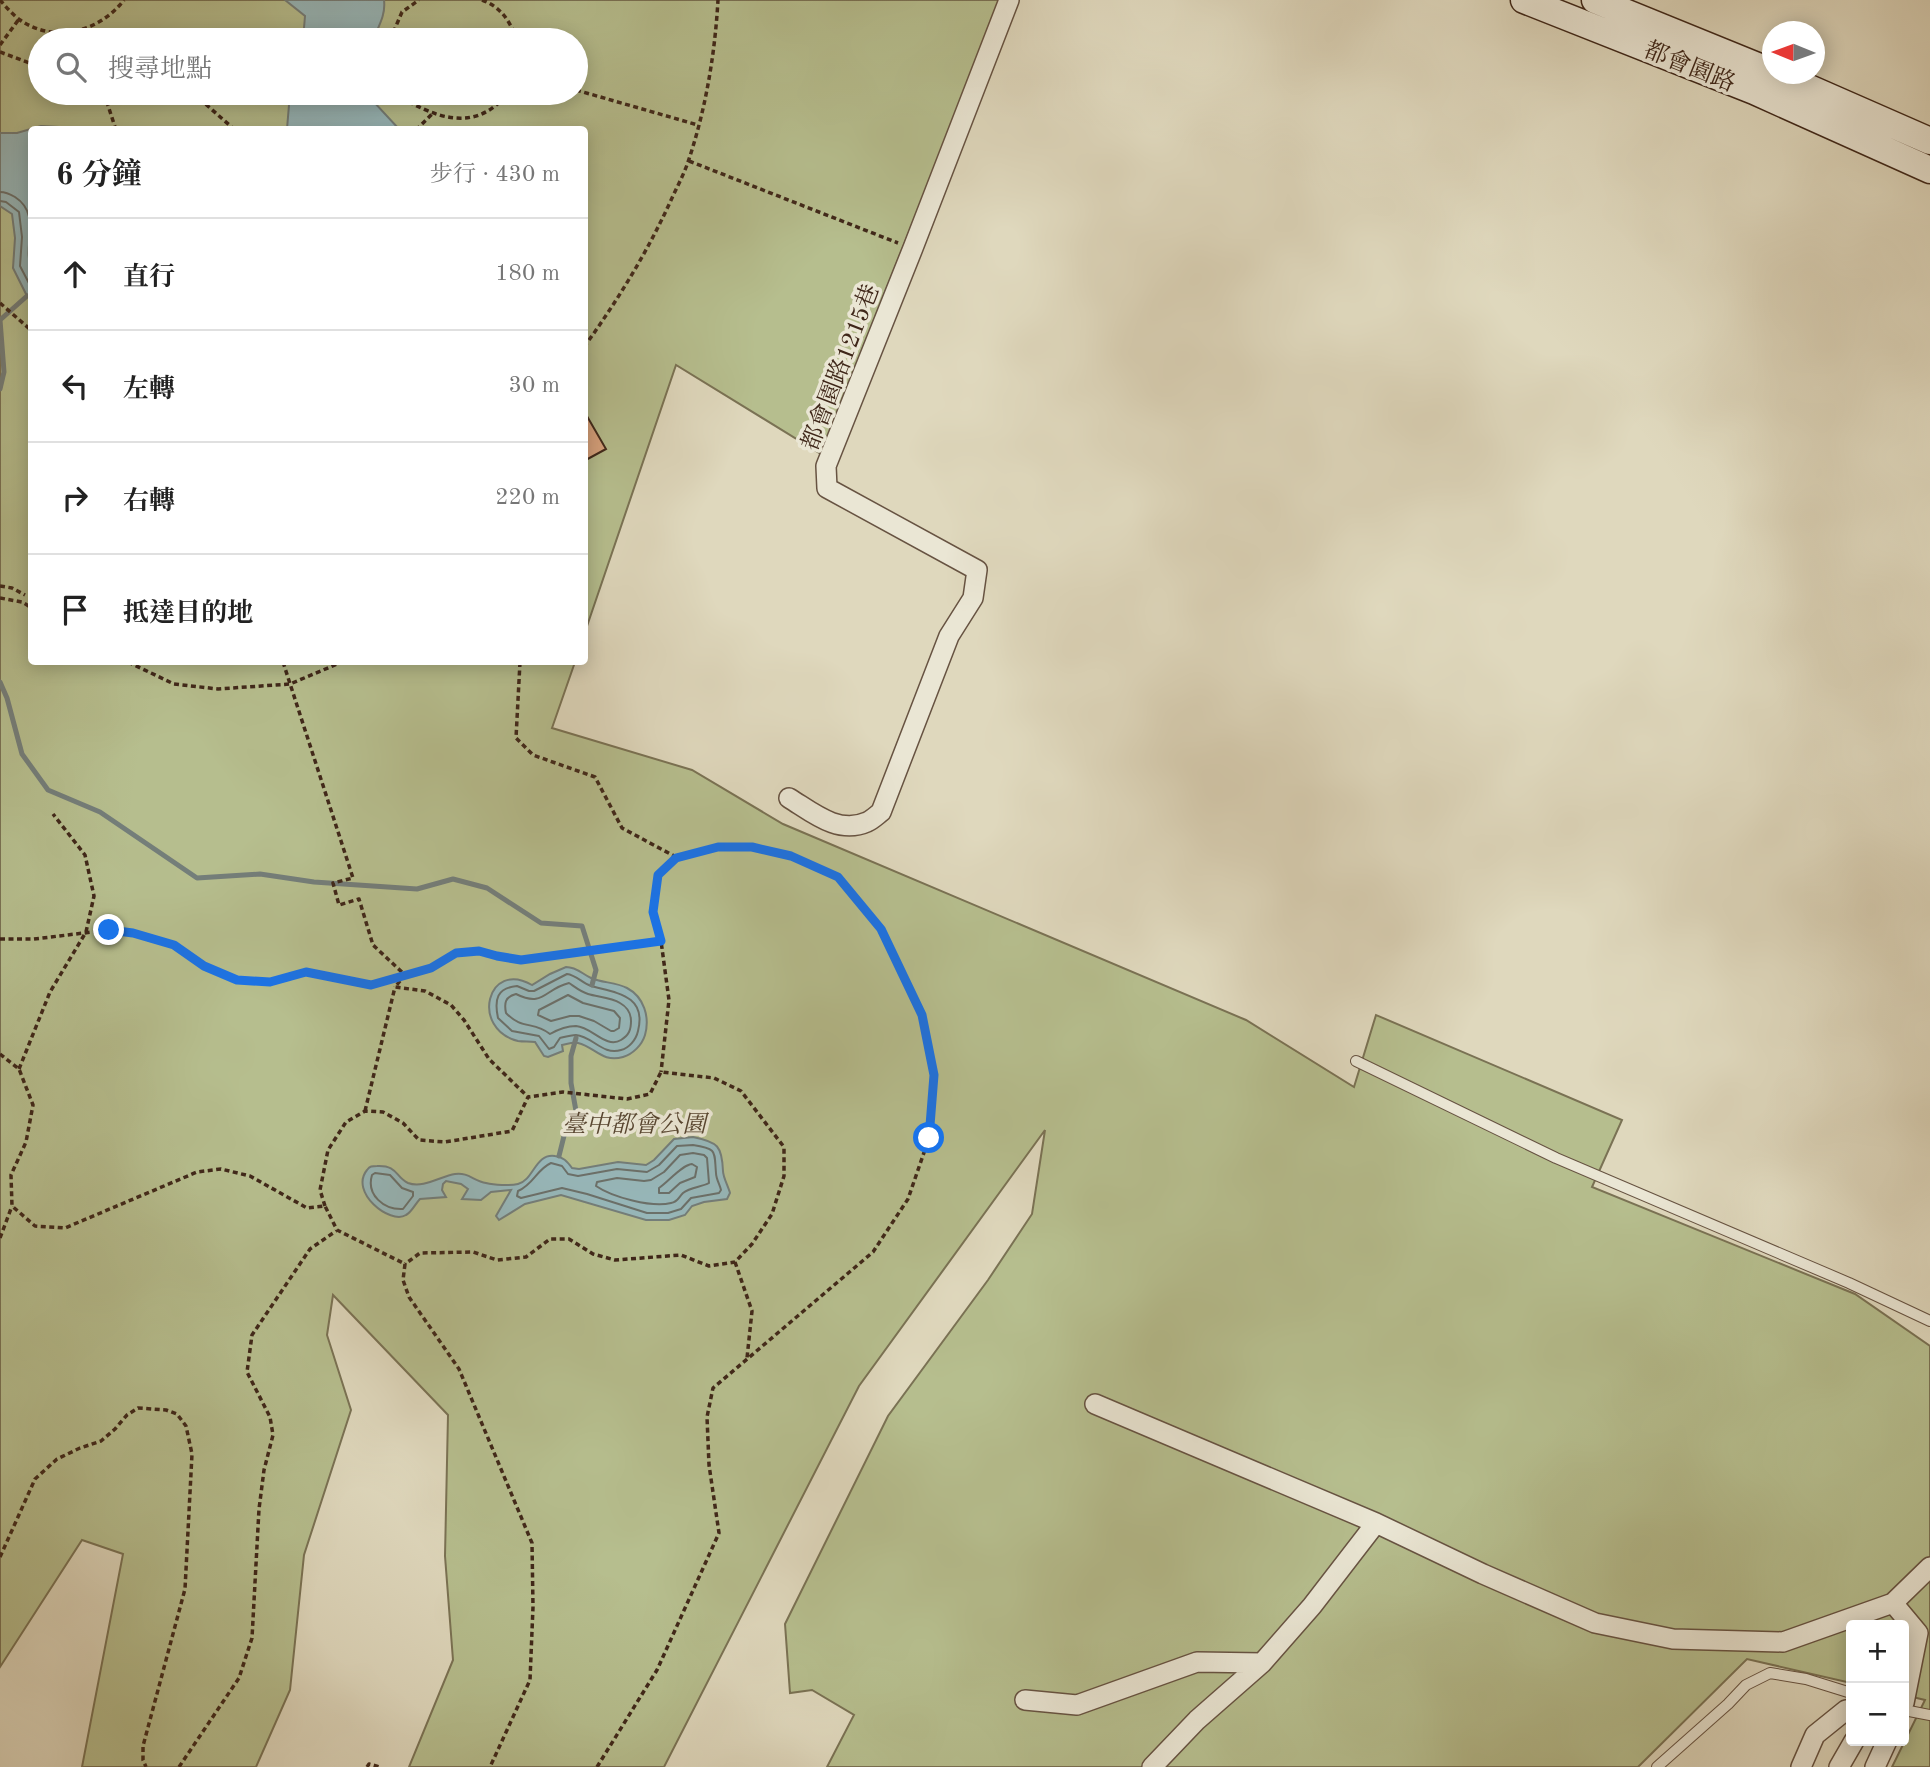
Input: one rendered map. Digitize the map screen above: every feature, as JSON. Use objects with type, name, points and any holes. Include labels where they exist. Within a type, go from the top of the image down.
[{"type":"street","name":"都會園路1215巷","points":[[789,798],[836,826],[867,822],[881,812],[949,636],[973,598],[976,570],[827,488],[826,466],[1009,0]]},
{"type":"street","name":"都會園路","points":[[1524,0],[1754,91],[1930,170]]},
{"type":"street","name":"都會園路","points":[[1595,0],[1762,68]]},
{"type":"street","name":"都會園路","points":[[1800,84],[1930,141]]},
{"type":"street","points":[[1095,1404],[1376,1523],[1595,1623],[1672,1639],[1783,1642],[1893,1603],[1930,1567]]},
{"type":"street","points":[[1152,1767],[1197,1720],[1262,1663],[1312,1606],[1376,1523]]},
{"type":"street","points":[[1893,1603],[1918,1633],[1908,1683]]},
{"type":"street","points":[[1025,1700],[1077,1705],[1197,1662],[1262,1663]]},
{"type":"street","points":[[1801,1767],[1815,1735],[1846,1710]]},
{"type":"street","points":[[1839,1767],[1851,1746]]},
{"type":"street","points":[[1875,1767],[1885,1746]]},
{"type":"lane","points":[[1356,1061],[1556,1158],[1859,1287],[1930,1321]]},
{"type":"lane","points":[[1657,1767],[1746,1685],[1770,1673],[1805,1679],[1846,1691]]},
{"type":"lane","points":[[1909,1711],[1930,1715]]},
{"type":"path","points":[[0,0],[19,19],[36,28]]},
{"type":"path","points":[[88,28],[115,12],[124,0]]},
{"type":"path","points":[[395,28],[402,12],[419,0]]},
{"type":"path","points":[[482,0],[496,5],[511,28]]},
{"type":"path","points":[[496,5],[501,0]]},
{"type":"path","points":[[588,342],[614,306],[657,232],[688,161],[699,125],[715,43],[718,0]]},
{"type":"path","points":[[0,45],[19,19]]},
{"type":"path","points":[[0,52],[28,62]]},
{"type":"path","points":[[588,93],[699,125]]},
{"type":"path","points":[[108,105],[115,126]]},
{"type":"path","points":[[207,105],[230,126]]},
{"type":"path","points":[[417,105],[454,119],[474,117],[496,105]]},
{"type":"path","points":[[420,126],[433,113]]},
{"type":"path","points":[[688,161],[913,248]]},
{"type":"path","points":[[0,303],[28,328]]},
{"type":"path","points":[[0,586],[12,588],[24,595]]},
{"type":"path","points":[[0,598],[28,606]]},
{"type":"path","points":[[134,665],[174,684],[218,689],[290,684],[335,665]]},
{"type":"path","points":[[284,665],[353,878],[333,883],[339,905],[359,899],[373,945],[405,975]]},
{"type":"path","points":[[520,665],[516,738],[533,755],[595,776],[622,828],[676,858]]},
{"type":"path","points":[[19,1069],[50,992],[86,932],[94,896],[85,855],[53,814]]},
{"type":"path","points":[[528,1097],[563,1092],[627,1099],[650,1094],[661,1072],[669,1000],[661,941],[653,912],[658,875],[676,858],[718,847],[752,847],[791,856],[838,877],[881,929],[922,1015],[934,1075],[929,1138],[908,1199],[873,1252],[713,1388],[707,1417],[709,1465],[719,1534],[657,1670],[597,1767]]},
{"type":"path","points":[[0,939],[34,939],[109,930],[133,933],[174,945],[204,966],[237,980],[270,982],[306,972],[371,985],[431,968],[456,953],[479,951],[521,960],[661,941]]},
{"type":"path","points":[[365,1111],[395,986],[405,975]]},
{"type":"path","points":[[395,986],[425,991],[451,1005],[489,1059],[528,1097]]},
{"type":"path","points":[[0,1054],[19,1069],[33,1105],[26,1142],[12,1175],[12,1206],[0,1238]]},
{"type":"path","points":[[490,1767],[530,1681],[532,1543],[459,1369],[409,1297],[403,1280],[405,1264],[420,1253],[473,1252],[497,1260],[526,1257],[550,1239],[569,1240],[593,1254],[615,1260],[681,1255],[709,1266],[735,1262],[772,1214],[784,1176],[784,1147],[741,1091],[714,1078],[661,1072]]},
{"type":"path","points":[[405,1264],[337,1230],[325,1206],[320,1190],[328,1150],[346,1122],[365,1111],[383,1112],[403,1123],[419,1140],[445,1142],[512,1131],[528,1097]]},
{"type":"path","points":[[12,1206],[35,1226],[65,1228],[197,1172],[221,1169],[250,1176],[307,1208],[325,1206]]},
{"type":"path","points":[[179,1767],[239,1678],[253,1638],[260,1509],[264,1470],[273,1435],[270,1417],[247,1372],[252,1335],[310,1249],[337,1230]]},
{"type":"path","points":[[735,1262],[752,1311],[747,1360]]},
{"type":"path","points":[[0,1557],[36,1479],[57,1459],[101,1441],[138,1408],[166,1410],[177,1414],[186,1426],[192,1454],[185,1589],[143,1746],[146,1767]]},
{"type":"path","points":[[367,1767],[380,1767]]},
{"type":"green space","name":"臺中都會公園","points":[[0,0],[1001,0],[821,454],[676,365],[588,623],[588,126],[28,126],[28,665],[574,665],[552,728],[692,770],[783,824],[1246,1020],[1354,1087],[1376,1015],[1622,1120],[1592,1187],[1855,1294],[1930,1346],[1930,1767],[1892,1767],[1902,1746],[1909,1746],[1909,1732],[1925,1700],[1909,1696],[1909,1620],[1846,1620],[1846,1682],[1747,1659],[1638,1767],[827,1767],[854,1715],[812,1690],[790,1693],[785,1624],[888,1416],[988,1280],[1032,1214],[1045,1130],[859,1386],[664,1767],[409,1767],[453,1660],[445,1556],[448,1415],[333,1295],[327,1335],[351,1410],[304,1555],[290,1690],[256,1767],[82,1767],[123,1554],[82,1540],[0,1667]]},
{"type":"water","points":[[285,0],[384,0],[384,11],[378,28],[304,28],[305,16]]},
{"type":"water","points":[[289,105],[377,105],[396,126],[287,126]]},
{"type":"water","points":[[28,130],[28,297],[13,268],[15,238],[12,214],[0,206],[0,133]]},
{"type":"water","points":[[566,967],[576,969],[595,980],[623,986],[638,997],[646,1015],[646,1028],[642,1042],[634,1051],[623,1057],[610,1058],[574,1043],[562,1045],[563,1051],[548,1057],[544,1056],[535,1042],[518,1041],[503,1034],[494,1024],[489,1011],[495,988],[504,981],[517,979],[532,985]]},
{"type":"water","points":[[693,1137],[717,1146],[730,1193],[727,1199],[692,1206],[685,1215],[669,1220],[646,1220],[561,1195],[525,1204],[499,1220],[496,1216],[511,1190],[491,1192],[481,1200],[462,1199],[468,1189],[461,1184],[446,1181],[442,1190],[446,1197],[420,1199],[408,1214],[399,1217],[382,1211],[367,1197],[363,1188],[367,1170],[374,1166],[389,1167],[404,1181],[414,1184],[460,1174],[486,1183],[506,1185],[523,1182],[539,1162],[548,1156],[560,1157],[572,1168],[579,1169],[618,1162],[646,1165],[674,1139]]},
{"type":"building","points":[[588,418],[606,449],[588,459]]},
{"type":"waterway","points":[[0,389],[4,372],[0,320],[27,296]]},
{"type":"waterway","points":[[0,682],[22,754],[48,790],[100,812],[197,878],[260,874],[314,882],[417,889],[453,879],[487,888],[541,923],[582,926],[596,970],[592,985]]},
{"type":"waterway","points":[[559,1156],[564,1136],[576,1111],[571,1083],[571,1056],[576,1038]]},
{"type":"route","points":[[109,930],[133,933],[174,945],[204,966],[237,980],[270,982],[306,972],[371,985],[431,968],[456,953],[479,951],[521,960],[661,941],[653,912],[658,875],[676,858],[718,847],[752,847],[791,856],[838,877],[881,929],[922,1015],[934,1075],[929,1138]]}]
